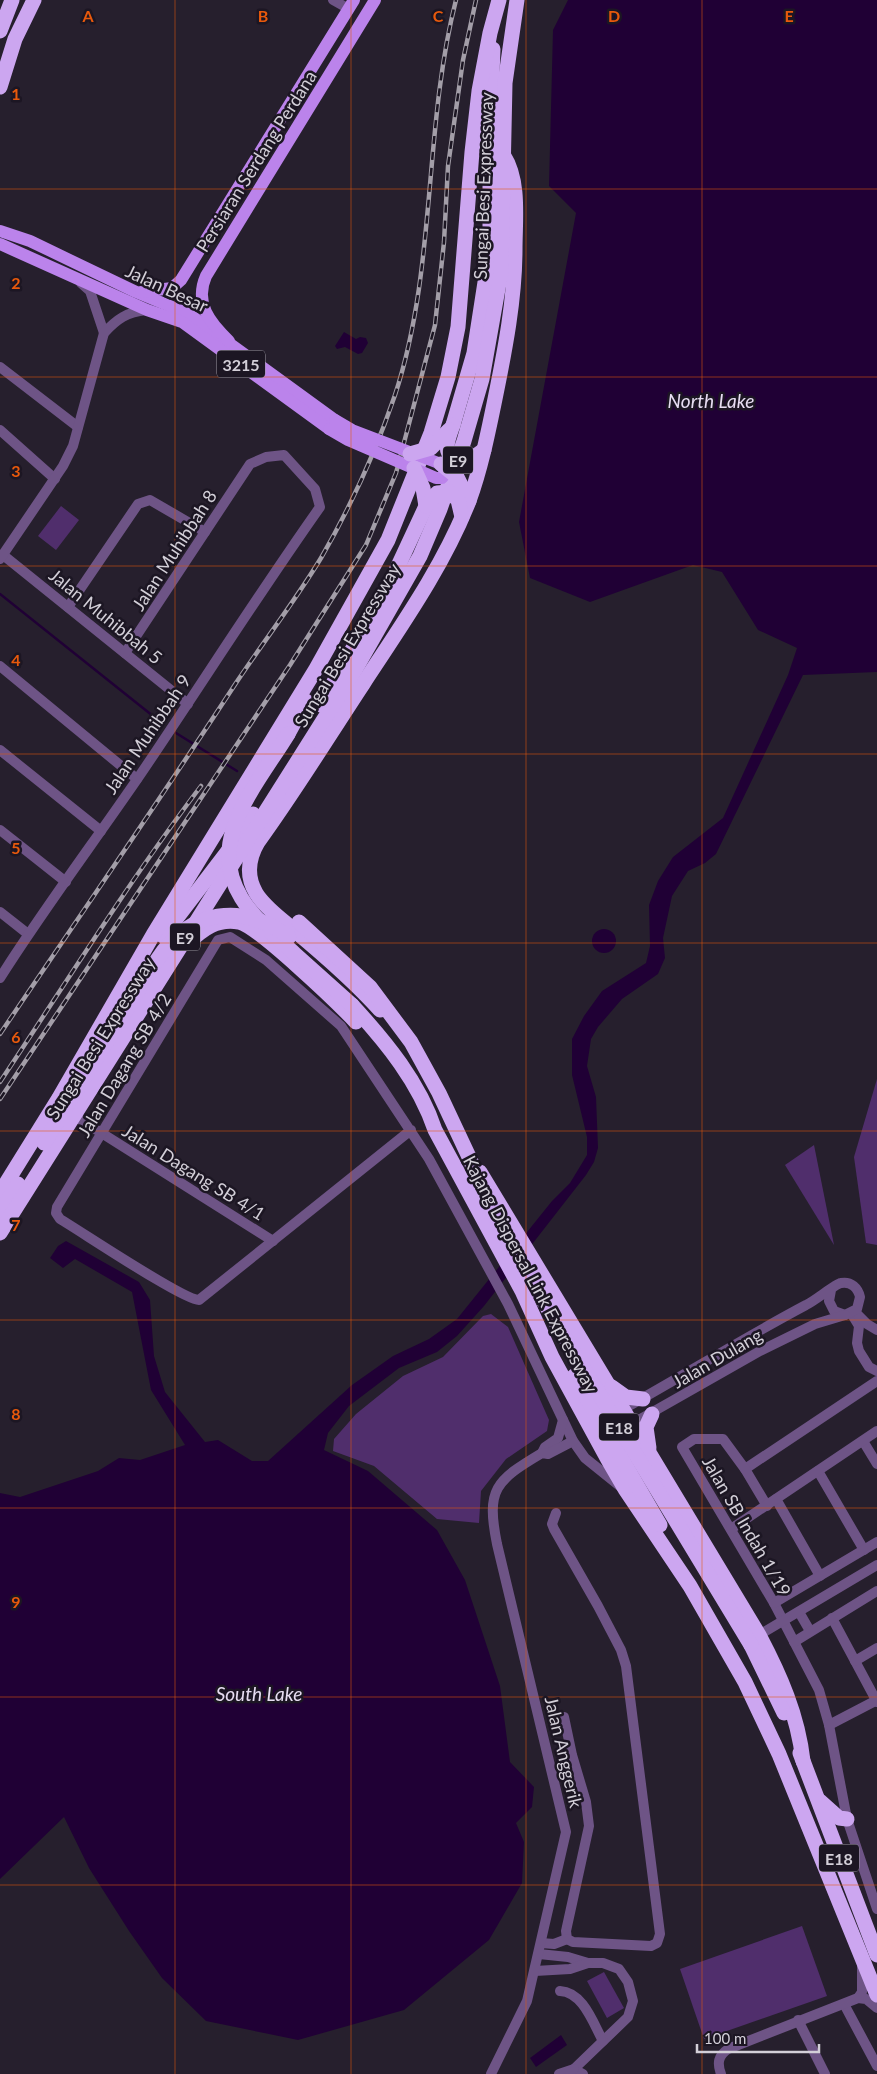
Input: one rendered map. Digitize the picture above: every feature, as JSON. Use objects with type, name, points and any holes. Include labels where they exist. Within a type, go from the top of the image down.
[{"type":"highway","points":[[0,31],[12,0]]},
{"type":"highway","points":[[0,86],[15,39],[34,0]]},
{"type":"highway","name":"Sungai Besi Expressway","points":[[0,1194],[114,1006],[153,935],[316,669],[388,540],[424,454],[448,377],[458,326],[472,152],[479,91],[490,33],[499,0]]},
{"type":"highway","name":"Sungai Besi Expressway","points":[[0,1233],[170,961],[316,734],[390,612],[420,556],[440,510],[464,441],[482,379],[501,272],[505,83],[517,0]]},
{"type":"highway","points":[[484,450],[466,462],[455,461],[449,455],[447,446],[474,353],[490,250],[490,128],[494,52],[490,33]]},
{"type":"highway","points":[[504,156],[512,171],[515,208],[515,263],[508,329],[484,450],[469,501],[415,603],[275,820],[258,842],[250,858],[249,872],[256,893],[268,907],[355,983],[390,1023],[412,1056],[511,1226],[648,1453],[706,1544],[755,1640]]},
{"type":"highway","points":[[426,506],[423,488],[412,461],[422,452],[435,446],[453,425]]},
{"type":"highway","points":[[441,464],[458,477],[469,501]]},
{"type":"highway","points":[[114,1006],[130,990],[165,933],[247,823],[318,711],[393,577],[426,506],[437,493],[449,492],[458,500],[462,516]]},
{"type":"highway","points":[[374,567],[366,601],[237,819],[231,839],[231,873],[236,889],[250,914],[352,1005],[381,1037],[426,1106],[435,1130]]},
{"type":"highway","points":[[288,734],[297,726],[346,654],[354,647]]},
{"type":"highway","points":[[316,734],[360,688]]},
{"type":"highway","points":[[275,820],[259,856],[258,869],[262,884],[275,900],[362,980],[402,1027],[439,1093],[479,1179],[489,1207]]},
{"type":"highway","points":[[0,1212],[170,943],[183,931],[210,918],[234,915],[249,916],[268,923],[289,937],[352,994],[382,1028],[419,1082],[476,1188],[489,1207]]},
{"type":"highway","points":[[170,961],[210,925],[233,922],[249,927],[286,956],[354,1020],[389,1064],[435,1130]]},
{"type":"highway","name":"Kajang Dispersal Link Expressway","points":[[435,1130],[522,1292],[552,1357],[625,1489],[690,1586],[746,1682],[779,1754],[877,1995]]},
{"type":"highway","name":"Kajang Dispersal Link Expressway","points":[[489,1207],[755,1640],[877,1955]]},
{"type":"highway","points":[[522,1292],[532,1303],[622,1460],[727,1631],[759,1695],[773,1729],[779,1754]]},
{"type":"highway","points":[[582,1389],[590,1398],[602,1396],[606,1390],[603,1376]]},
{"type":"highway","points":[[603,1376],[621,1394],[642,1399]]},
{"type":"highway","points":[[648,1453],[646,1434],[648,1419],[652,1414]]},
{"type":"highway","points":[[622,1460],[623,1450],[627,1444],[636,1442],[648,1453]]},
{"type":"highway","points":[[817,1798],[831,1812],[840,1818],[847,1819]]},
{"type":"main road","name":"Persiaran Serdang Perdana","points":[[229,341],[210,321],[200,300],[200,292],[206,276],[261,177],[306,111],[375,0]]},
{"type":"main road","name":"Persiaran Serdang Perdana","points":[[136,292],[172,288],[181,280],[351,4]]},
{"type":"main road","points":[[334,32],[346,36],[356,31]]},
{"type":"main road","points":[[281,117],[292,118],[306,111]]},
{"type":"main road","points":[[239,184],[261,177],[254,160]]},
{"type":"main road","name":"Jalan Besar","points":[[0,231],[30,241],[136,292],[189,314],[229,341],[332,424],[348,440],[412,461],[439,478],[446,473],[441,464]]},
{"type":"main road","name":"Jalan Besar","points":[[0,244],[147,310],[173,319],[199,333],[332,424]]},
{"type":"street","points":[[333,0],[351,4]]},
{"type":"street","points":[[76,278],[90,292],[104,333]]},
{"type":"street","points":[[2,551],[55,479],[74,446],[104,333],[117,320],[131,311],[147,310]]},
{"type":"street","points":[[0,366],[78,427]]},
{"type":"street","points":[[0,430],[55,479]]},
{"type":"street","name":"Jalan Muhibbah 8","points":[[125,653],[250,464],[266,456],[284,455],[315,489],[320,507]]},
{"type":"street","points":[[68,607],[138,504],[150,500],[205,532]]},
{"type":"street","name":"Jalan Muhibbah 9","points":[[0,978],[28,934],[188,704],[252,603],[320,507]]},
{"type":"street","name":"Jalan Muhibbah 5","points":[[2,551],[188,704]]},
{"type":"street","points":[[0,666],[137,779]]},
{"type":"street","points":[[0,750],[101,831]]},
{"type":"street","points":[[0,830],[66,882]]},
{"type":"street","points":[[0,912],[28,934]]},
{"type":"street","name":"Jalan Dagang SB 4/2","points":[[273,1241],[199,1300],[193,1300],[60,1219],[56,1213],[57,1207],[218,940],[230,937],[266,960],[341,1026],[411,1130]]},
{"type":"street","name":"Jalan Dagang SB 4/1","points":[[73,1115],[273,1241]]},
{"type":"street","points":[[273,1241],[320,1200],[411,1130],[508,1304],[573,1441],[585,1458],[625,1489]]},
{"type":"street","points":[[850,1313],[860,1302],[860,1297],[855,1287],[844,1282],[831,1290],[829,1295],[830,1306],[834,1311],[850,1313],[877,1330]]},
{"type":"street","name":"Jalan Dulang","points":[[600,1422],[831,1290]]},
{"type":"street","points":[[850,1313],[860,1326],[857,1343],[863,1360],[877,1371]]},
{"type":"street","name":"Jalan Dulang","points":[[609,1437],[760,1351],[815,1324],[850,1313]]},
{"type":"street","points":[[702,1365],[710,1381]]},
{"type":"street","points":[[766,1506],[745,1469],[877,1381]]},
{"type":"street","name":"Jalan Anggerik","points":[[491,2074],[528,2001],[566,1832],[498,1544],[492,1509],[494,1496],[509,1474],[542,1453],[545,1447],[558,1438],[563,1420]]},
{"type":"street","points":[[731,1529],[877,1431]]},
{"type":"street","name":"Jalan SB Indah 1/19","points":[[745,1469],[723,1439],[694,1439],[682,1447],[774,1603],[819,1690],[830,1726],[847,1819],[877,1909]]},
{"type":"street","name":"Jalan Anggerik","points":[[542,1453],[548,1454],[573,1441]]},
{"type":"street","points":[[863,1441],[877,1464]]},
{"type":"street","points":[[818,1471],[864,1550]]},
{"type":"street","points":[[776,1499],[820,1576]]},
{"type":"street","points":[[556,1513],[552,1524],[554,1529],[607,1623],[626,1666],[660,1934],[657,1943],[651,1946],[573,1942],[568,1939],[566,1931],[589,1826],[586,1802],[572,1755],[564,1717]]},
{"type":"street","points":[[774,1603],[877,1542]]},
{"type":"street","points":[[755,1640],[783,1621],[877,1565]]},
{"type":"street","points":[[794,1642],[877,1591]]},
{"type":"street","points":[[799,1612],[810,1631]]},
{"type":"street","points":[[830,1726],[877,1701],[832,1618]]},
{"type":"street","points":[[855,1661],[877,1648]]},
{"type":"street","points":[[541,1943],[554,1944],[568,1939]]},
{"type":"street","points":[[538,1954],[603,1963],[619,1970],[628,1982],[633,2000],[628,2017],[578,2071],[560,2074]]},
{"type":"street","points":[[858,1998],[862,1992],[862,1960]]},
{"type":"street","points":[[535,1971],[570,1969],[588,1962]]},
{"type":"street","points":[[560,1991],[571,1991],[578,1998],[604,2041]]},
{"type":"street","points":[[721,2074],[717,2065],[719,2056],[728,2049],[858,1998],[866,1999],[877,2008]]},
{"type":"street","points":[[844,2004],[877,2066]]},
{"type":"street","points":[[798,2020],[825,2074]]},
{"type":"shaded area","points":[[61,506],[79,520],[56,550],[38,536]]},
{"type":"shaded area","points":[[877,1079],[877,1245],[866,1243],[854,1157]]},
{"type":"shaded area","points":[[814,1145],[834,1245],[785,1165]]},
{"type":"shaded area","points":[[491,1314],[508,1327],[549,1420],[547,1431],[506,1459],[481,1491],[479,1523],[437,1519],[374,1466],[333,1451],[334,1439],[356,1414],[403,1376],[443,1357],[483,1316]]},
{"type":"shaded area","points":[[802,1926],[827,1996],[704,2039],[680,1969]]},
{"type":"shaded area","points":[[604,1972],[624,2008],[607,2018],[587,1981]]},
{"type":"water","points":[[568,0],[877,0],[877,672],[803,675],[716,854],[705,863],[688,871],[672,896],[663,938],[665,958],[658,974],[622,999],[598,1027],[591,1039],[587,1066],[596,1097],[598,1148],[594,1162],[586,1175],[484,1306],[457,1336],[437,1352],[399,1368],[349,1406],[328,1433],[324,1450],[368,1471],[437,1530],[465,1580],[500,1686],[510,1762],[534,1787],[532,1807],[516,1823],[524,1842],[522,1883],[489,1940],[404,2010],[298,2040],[206,2021],[162,1978],[129,1931],[89,1868],[64,1817],[0,1879],[0,1493],[20,1497],[98,1471],[119,1458],[140,1460],[185,1445],[151,1390],[132,1292],[75,1259],[63,1268],[50,1258],[58,1246],[66,1241],[139,1282],[150,1300],[154,1356],[165,1392],[205,1442],[218,1440],[252,1461],[268,1461],[352,1385],[393,1356],[429,1339],[457,1319],[552,1201],[570,1183],[587,1155],[587,1137],[572,1075],[572,1039],[584,1016],[602,991],[646,963],[650,946],[649,905],[658,881],[673,857],[723,818],[788,675],[797,648],[758,630],[722,572],[693,565],[590,602],[530,578],[519,522],[576,213],[549,186],[553,30]]},
{"type":"water","points":[[344,332],[356,339],[360,337],[366,338],[368,343],[362,353],[358,354],[345,347],[337,349],[335,346]]},
{"type":"water","points":[[604,929],[612,933],[616,941],[612,949],[604,953],[596,949],[592,941],[596,933]]},
{"type":"water","points":[[561,2035],[567,2045],[536,2067],[530,2058]]},
{"type":"waterway","points":[[0,594],[163,724]]},
{"type":"waterway","points":[[176,733],[237,771]]},
{"type":"railway","points":[[0,1034],[311,574],[332,538],[362,478],[380,437],[395,395],[408,347],[418,297],[438,98],[456,0]]},
{"type":"railway","points":[[0,1099],[290,665],[366,545],[396,473],[435,325],[444,242],[448,166],[463,60],[476,0]]},
{"type":"railway","points":[[0,1082],[123,895],[201,786]]},
{"type":"water label","name":"North Lake","points":[[711,400]]},
{"type":"water label","name":"South Lake","points":[[259,1693]]}]
